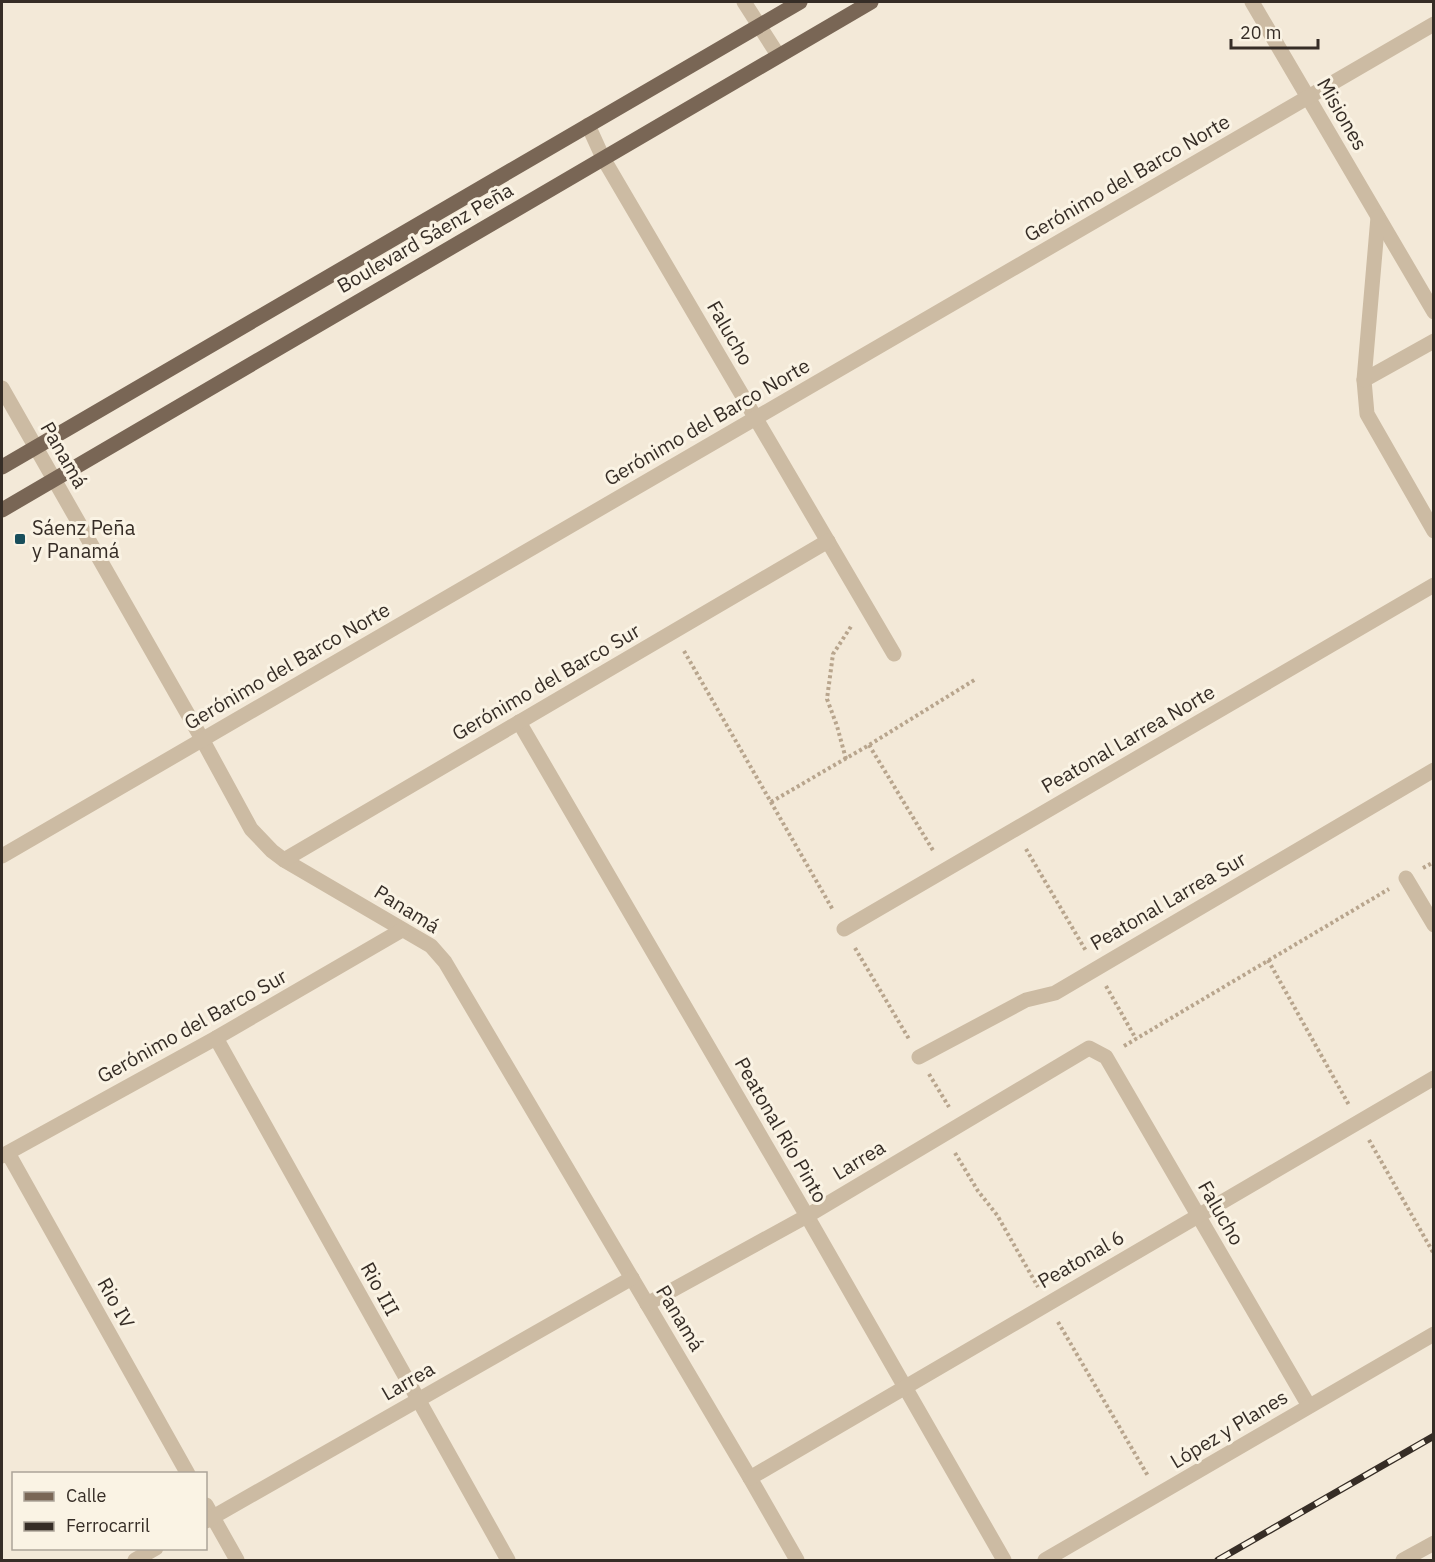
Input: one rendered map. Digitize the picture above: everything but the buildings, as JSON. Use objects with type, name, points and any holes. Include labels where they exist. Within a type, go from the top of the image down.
[{"type":"main road","name":"Boulevard Sáenz Peña","points":[[2,467],[800,2]]},
{"type":"main road","name":"Boulevard Sáenz Peña","points":[[2,510],[871,2]]},
{"type":"street","points":[[744,2],[778,56]]},
{"type":"street","name":"Misiones","points":[[1252,2],[1434,312]]},
{"type":"street","name":"Gerónimo del Barco Norte","points":[[2,856],[1434,24]]},
{"type":"street","name":"Falucho","points":[[588,125],[603,158],[894,654]]},
{"type":"street","points":[[1378,217],[1364,380],[1367,414],[1434,531]]},
{"type":"street","points":[[1364,380],[1434,341]]},
{"type":"street","name":"Panamá","points":[[2,388],[202,738],[251,829],[284,860],[431,946],[445,962],[797,1560]]},
{"type":"street","name":"Gerónimo del Barco Sur","points":[[284,860],[828,541]]},
{"type":"street","name":"Peatonal Larrea Norte","points":[[844,929],[1434,585]]},
{"type":"street","name":"Peatonal Río Pinto","points":[[519,722],[807,1216],[1004,1560]]},
{"type":"street","name":"Peatonal Larrea Sur","points":[[919,1057],[1026,1000],[1055,993],[1434,770]]},
{"type":"street","points":[[1406,878],[1434,925]]},
{"type":"street","name":"Gerónimo del Barco Sur","points":[[5,1154],[216,1038],[402,930]]},
{"type":"street","name":"Rio III","points":[[216,1038],[508,1560]]},
{"type":"street","name":"Larrea","points":[[647,1304],[807,1216],[1089,1048],[1106,1057]]},
{"type":"street","name":"Falucho","points":[[1106,1057],[1309,1406]]},
{"type":"street","name":"Peatonal 6","points":[[750,1478],[1434,1078]]},
{"type":"street","name":"Rio IV","points":[[5,1154],[187,1472]]},
{"type":"street","name":"Larrea","points":[[208,1514],[418,1400],[632,1278]]},
{"type":"street","name":"López y Planes","points":[[1045,1560],[1434,1334]]},
{"type":"street","points":[[208,1514],[237,1560]]},
{"type":"street","points":[[1403,1560],[1434,1543]]},
{"type":"street","points":[[135,1560],[152,1550]]},
{"type":"path","points":[[846,759],[827,699],[833,654],[865,604]]},
{"type":"path","points":[[673,632],[960,1125]]},
{"type":"path","points":[[771,802],[976,679]]},
{"type":"path","points":[[869,745],[945,871]]},
{"type":"path","points":[[1015,830],[1136,1039]]},
{"type":"path","points":[[1106,1057],[1434,862]]},
{"type":"railway","points":[[1218,1560],[1434,1436]]},
{"type":"place","name":"Sáenz Peña y Panamá","points":[[20,539]]}]
